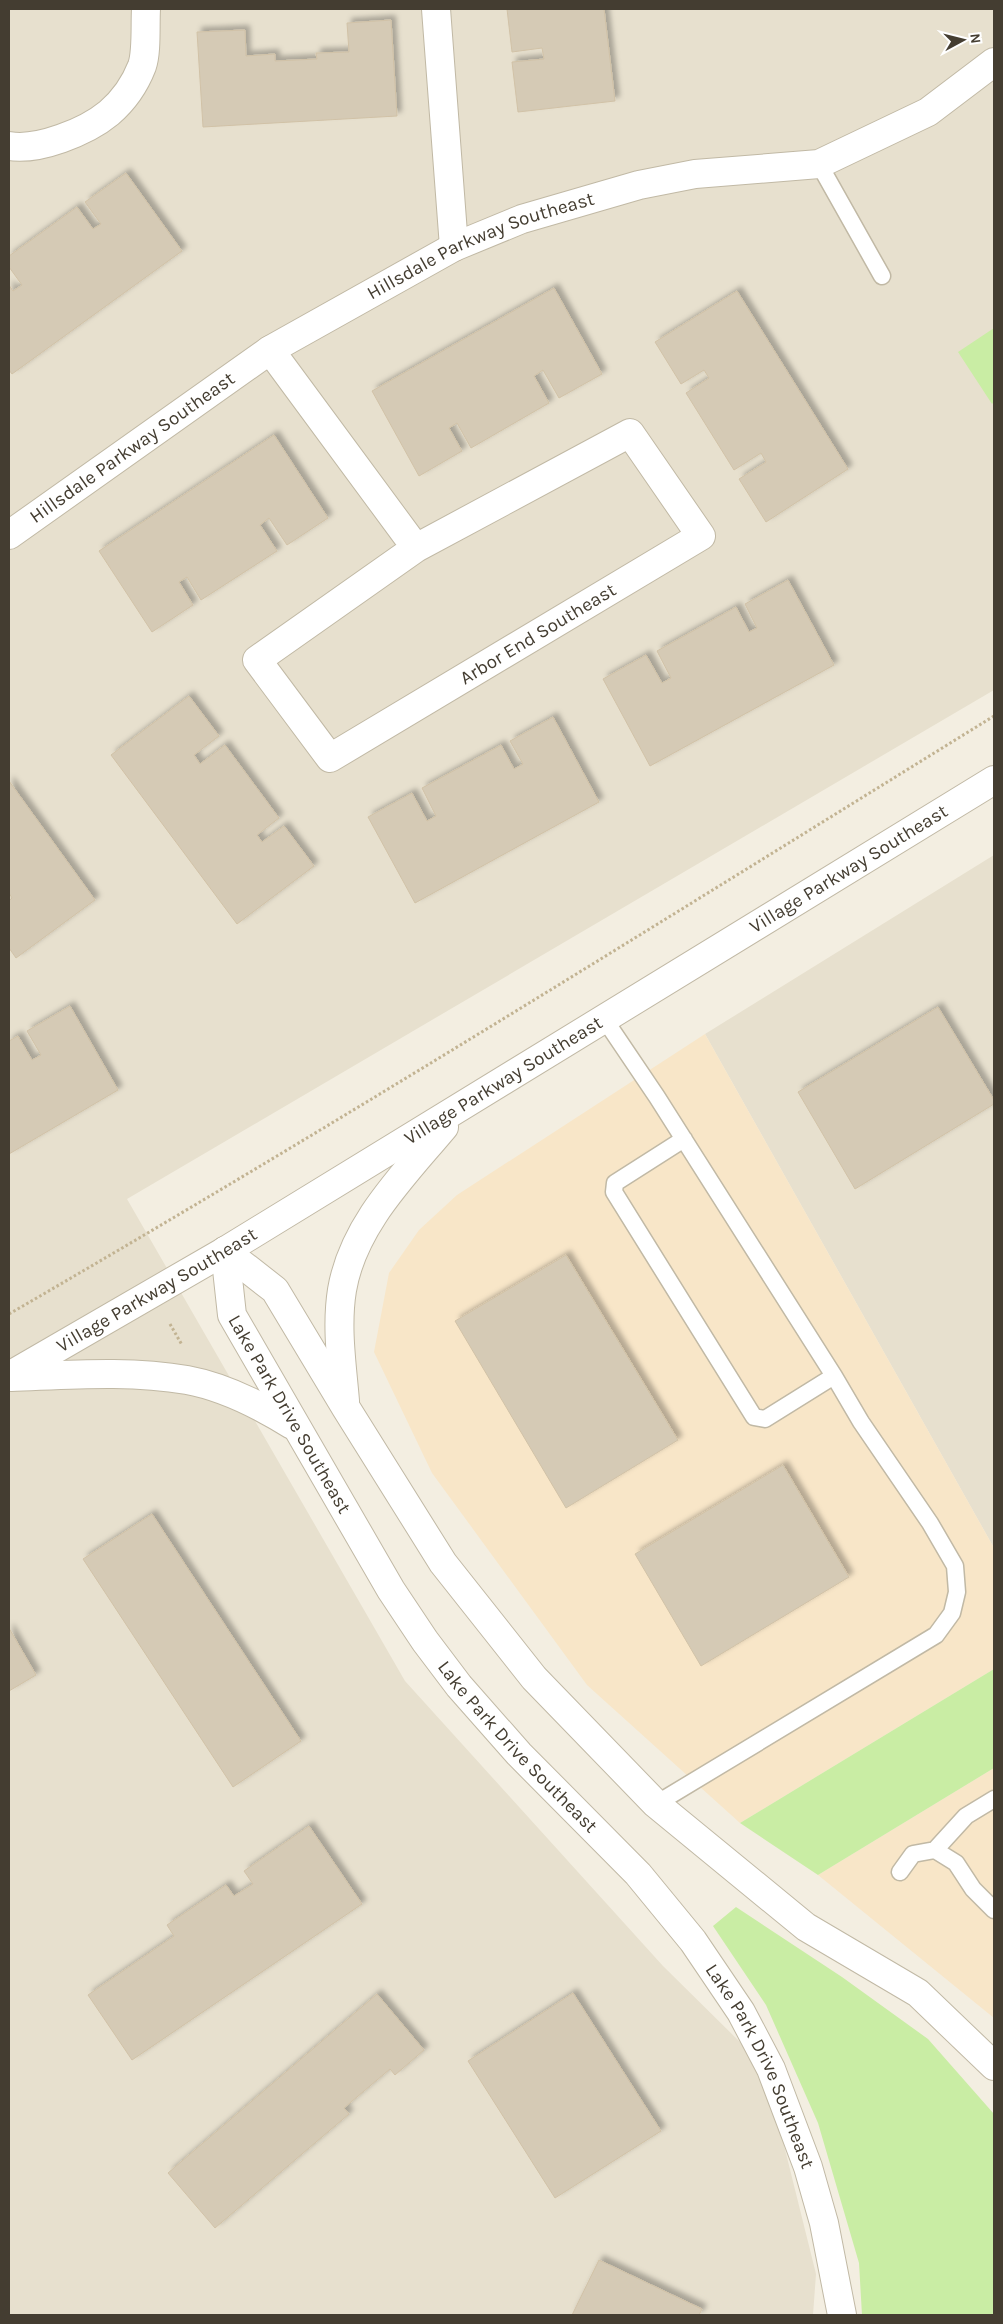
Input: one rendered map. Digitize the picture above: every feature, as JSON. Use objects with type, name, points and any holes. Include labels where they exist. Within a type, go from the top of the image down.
[{"type":"street","points":[[9,146],[22,148],[48,142],[82,129],[108,113],[130,91],[142,65],[146,9]]},
{"type":"street","points":[[436,9],[454,247]]},
{"type":"street","name":"Hillsdale Parkway Southeast","points":[[9,535],[270,350],[454,247],[522,220],[639,185],[695,174],[819,164],[928,112],[994,62]]},
{"type":"street","points":[[270,350],[416,548]]},
{"type":"street","name":"Arbor End Southeast","points":[[630,433],[701,536],[330,758],[257,660],[416,548],[630,433]]},
{"type":"street","name":"Village Parkway Southeast","points":[[9,1376],[225,1251],[994,780]]},
{"type":"street","points":[[346,1408],[340,1328],[342,1290],[353,1252],[376,1210],[458,1110]]},
{"type":"street","points":[[225,1251],[276,1290],[346,1408],[443,1563],[486,1620],[534,1678],[656,1804],[806,1927],[918,1993],[994,2066]]},
{"type":"street","name":"Lake Park Drive Southeast","points":[[225,1251],[232,1315],[391,1590],[425,1641],[459,1686],[519,1754],[638,1874],[694,1941],[741,2012],[771,2069],[808,2167],[824,2222],[842,2315]]},
{"type":"street","points":[[9,1376],[108,1375],[188,1380],[240,1397],[265,1408],[296,1428]]},
{"type":"lane","points":[[819,164],[882,276]]},
{"type":"lane","points":[[605,1020],[684,1139],[834,1376],[861,1422],[930,1522],[955,1566],[957,1592],[952,1613],[936,1635],[656,1804]]},
{"type":"lane","points":[[684,1139],[615,1183],[614,1192],[754,1417],[765,1418],[834,1376]]},
{"type":"lane","points":[[900,1872],[912,1854],[935,1850],[966,1816],[994,1799]]},
{"type":"lane","points":[[935,1850],[956,1863],[973,1890],[994,1910]]},
{"type":"path","points":[[9,1314],[134,1242],[562,982],[994,716]]},
{"type":"shaded area","points":[[9,9],[994,9],[994,690],[127,1199],[405,1681],[663,1966],[740,2042],[769,2085],[816,2274],[813,2315],[9,2315]]},
{"type":"shaded area","points":[[994,855],[994,1548],[705,1034]]},
{"type":"shaded area","points":[[705,1034],[994,1548],[994,1669],[740,1823],[587,1685],[432,1473],[374,1352],[389,1273],[419,1230],[457,1195]]},
{"type":"shaded area","points":[[994,1768],[994,2018],[818,1875]]},
{"type":"green space","points":[[994,328],[994,402],[992,404],[958,352]]},
{"type":"green space","points":[[994,1669],[994,1768],[818,1875],[740,1823]]},
{"type":"green space","points":[[736,1907],[842,1977],[928,2039],[994,2114],[994,2315],[862,2315],[859,2263],[818,2123],[766,2005],[713,1926]]},
{"type":"building","points":[[507,9],[604,9],[615,101],[518,112],[512,62],[544,59],[542,48],[512,52]]},
{"type":"building","points":[[391,20],[397,116],[203,127],[197,32],[245,30],[246,56],[275,54],[275,61],[317,59],[316,53],[349,52],[347,23]]},
{"type":"building","points":[[126,173],[182,251],[12,374],[9,370],[9,285],[13,291],[22,285],[9,267],[9,256],[77,207],[93,229],[101,224],[85,202]]},
{"type":"building","points":[[554,288],[602,374],[559,398],[543,370],[534,376],[549,403],[471,448],[457,423],[449,428],[462,451],[419,476],[372,391]]},
{"type":"building","points":[[737,291],[848,469],[766,522],[739,479],[766,462],[761,453],[734,470],[686,393],[709,378],[704,370],[681,384],[655,342]]},
{"type":"building","points":[[274,435],[328,518],[287,545],[269,518],[260,525],[277,551],[201,600],[187,577],[179,582],[193,605],[152,632],[99,551]]},
{"type":"building","points":[[788,580],[834,665],[650,766],[603,679],[646,655],[662,683],[671,678],[657,651],[736,607],[749,632],[757,628],[745,604]]},
{"type":"building","points":[[189,696],[219,736],[194,755],[200,764],[225,745],[279,818],[257,835],[262,842],[284,826],[314,866],[237,924],[111,755]]},
{"type":"building","points":[[553,717],[599,802],[415,903],[368,817],[412,793],[427,821],[436,816],[422,788],[501,745],[514,769],[523,764],[510,741]]},
{"type":"building","points":[[9,781],[95,900],[16,958],[9,948],[9,901],[12,898],[9,893]]},
{"type":"building","points":[[70,1006],[118,1090],[9,1154],[9,1041],[18,1036],[32,1060],[41,1055],[27,1031]]},
{"type":"building","points":[[938,1007],[994,1100],[994,1104],[855,1189],[798,1092]]},
{"type":"building","points":[[566,1255],[678,1440],[566,1508],[455,1321]]},
{"type":"building","points":[[783,1465],[849,1577],[701,1666],[635,1554]]},
{"type":"building","points":[[152,1514],[301,1741],[233,1787],[83,1559]]},
{"type":"building","points":[[9,1628],[36,1675],[9,1691]]},
{"type":"building","points":[[309,1826],[362,1904],[132,2060],[88,1995],[174,1936],[167,1925],[226,1885],[234,1896],[253,1884],[244,1871]]},
{"type":"building","points":[[573,1993],[661,2131],[555,2198],[468,2061]]},
{"type":"building","points":[[377,1994],[424,2050],[395,2075],[390,2069],[344,2108],[349,2114],[215,2228],[168,2173]]},
{"type":"building","points":[[599,2260],[702,2309],[699,2315],[572,2315]]}]
